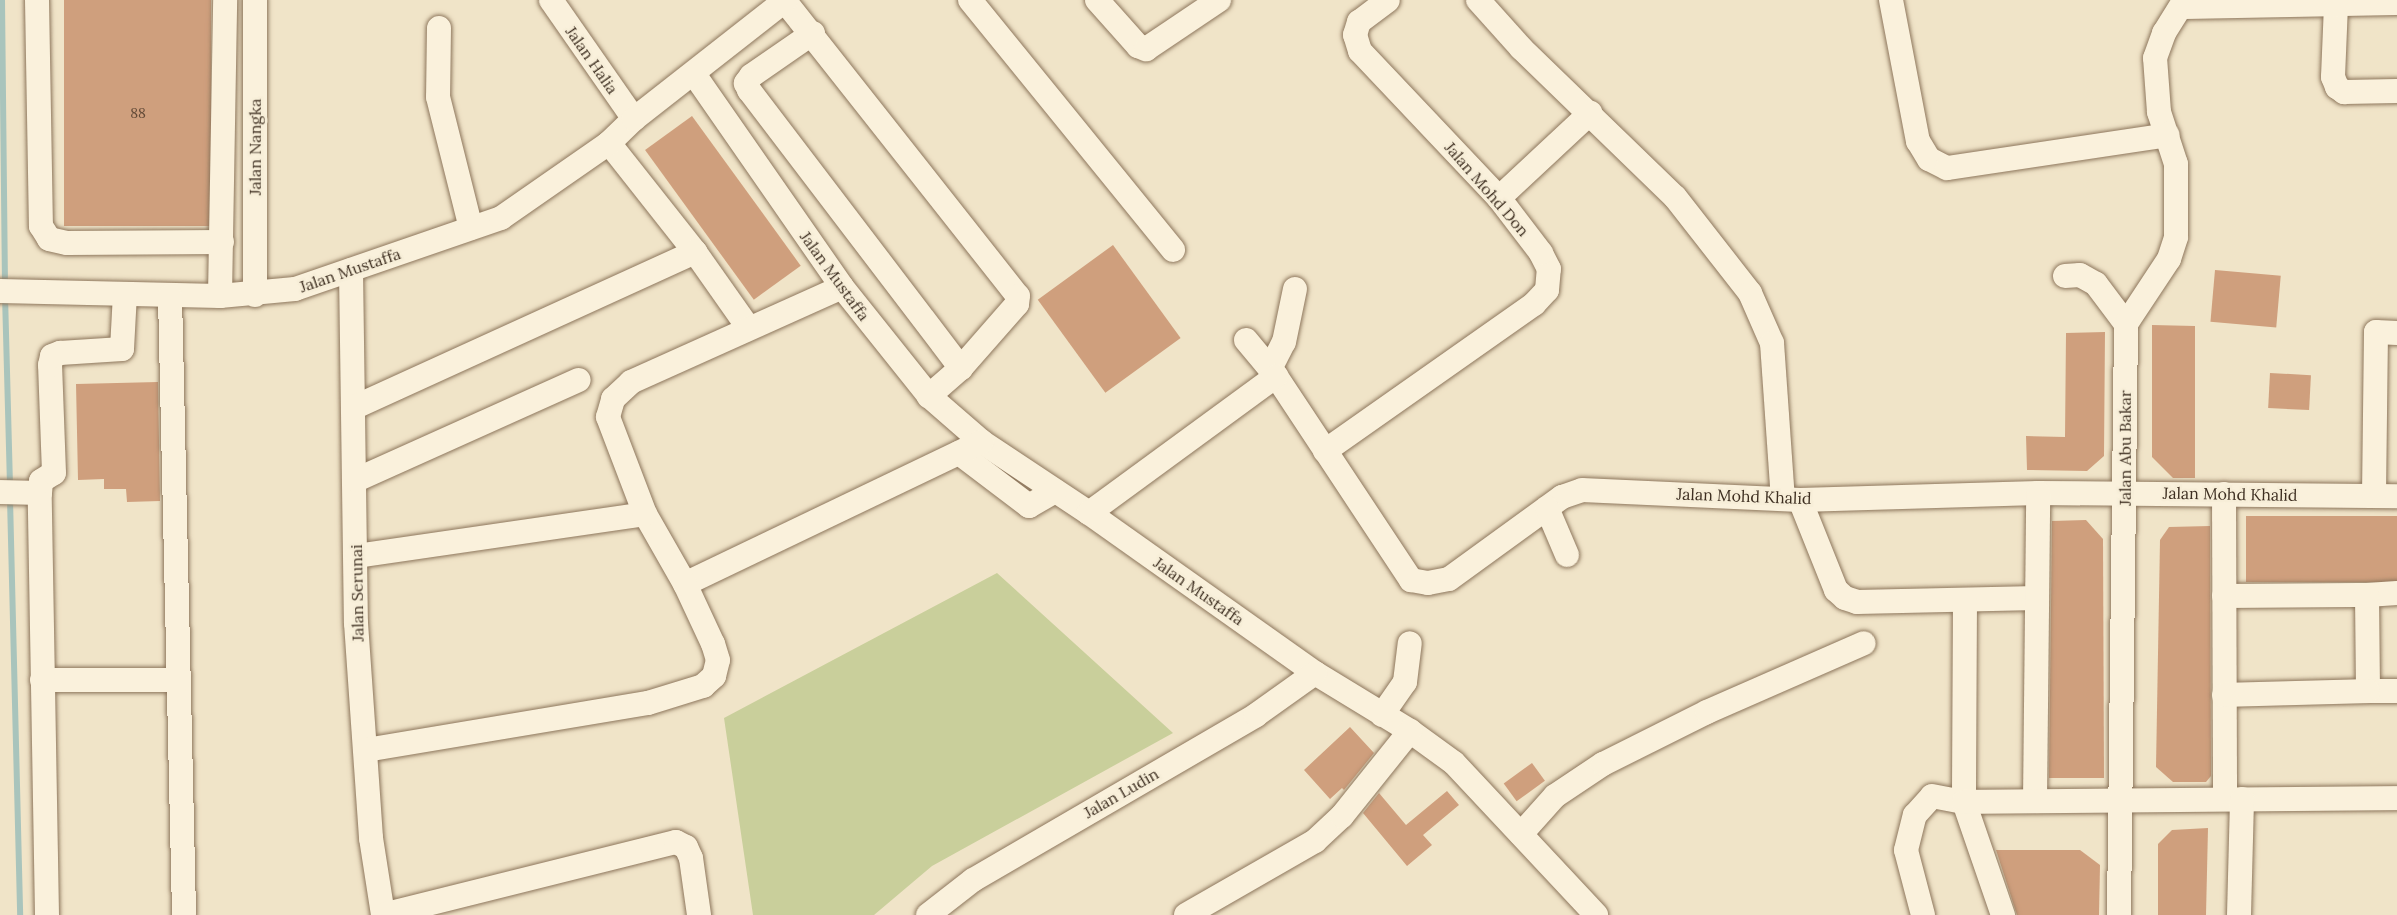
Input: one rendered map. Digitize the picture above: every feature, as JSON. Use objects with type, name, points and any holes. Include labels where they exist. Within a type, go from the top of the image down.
[{"type":"street","points":[[37,0],[41,226],[49,239],[67,243],[222,242]]},
{"type":"street","points":[[220,296],[225,0]]},
{"type":"street","name":"Jalan Nangka","points":[[255,0],[255,295]]},
{"type":"street","name":"Jalan Halia","points":[[551,0],[634,119]]},
{"type":"street","points":[[694,74],[785,0],[1014,286],[1017,304],[961,368],[929,396]]},
{"type":"street","points":[[970,0],[1173,250]]},
{"type":"street","points":[[1097,0],[1138,46],[1146,49],[1214,1]]},
{"type":"street","name":"Jalan Mohd Don","points":[[1324,451],[1534,304],[1547,290],[1549,269],[1541,253],[1499,198],[1360,51],[1355,35],[1359,22],[1388,0]]},
{"type":"street","points":[[1478,0],[1521,48],[1675,197],[1750,293],[1766,324],[1772,343],[1791,499],[1836,590],[1845,598],[1857,602],[2037,598]]},
{"type":"street","points":[[1892,0],[1918,141],[1929,159],[1938,164],[1947,168],[2168,135]]},
{"type":"street","points":[[2065,276],[2080,275],[2096,284],[2126,324],[2169,259],[2176,237],[2176,164],[2159,112],[2155,58],[2164,33],[2184,4],[2397,3]]},
{"type":"street","points":[[2336,5],[2333,77],[2337,87],[2344,92],[2397,91]]},
{"type":"street","points":[[761,21],[786,52]]},
{"type":"street","points":[[438,28],[438,97],[471,228]]},
{"type":"street","points":[[813,33],[751,76],[747,83],[748,90],[961,368]]},
{"type":"street","name":"Jalan Mustaffa","points":[[2,292],[220,296],[255,295],[295,289],[512,213],[609,143],[634,119],[694,74],[842,287],[929,396],[982,442],[1089,513],[1315,673],[1410,731],[1454,763],[1596,915]]},
{"type":"street","points":[[1499,198],[1590,113]]},
{"type":"street","points":[[609,143],[695,252],[748,327]]},
{"type":"street","points":[[355,407],[695,252]]},
{"type":"street","name":"Jalan Serunai","points":[[351,270],[355,407],[356,623],[371,838],[383,915]]},
{"type":"street","points":[[366,750],[648,703],[703,686],[714,676],[718,660],[685,584],[645,514],[608,417],[612,399],[631,382],[748,327],[842,287]]},
{"type":"street","points":[[1089,513],[1273,372],[1282,349],[1295,289]]},
{"type":"street","points":[[47,915],[42,681],[19,493],[54,473],[52,356],[122,349],[125,294]]},
{"type":"street","points":[[170,296],[184,915]]},
{"type":"street","name":"Jalan Abu Bakar","points":[[2120,915],[2126,324]]},
{"type":"street","points":[[2385,496],[2376,332],[2397,333]]},
{"type":"street","name":"Jalan Mohd Khalid","points":[[1246,340],[1273,372],[1411,580],[1428,583],[1449,579],[1562,497],[1582,490],[1791,499],[2038,493],[2385,496]]},
{"type":"street","points":[[356,480],[579,380]]},
{"type":"street","points":[[685,584],[982,442]]},
{"type":"street","points":[[959,453],[1029,506],[1054,491]]},
{"type":"street","points":[[2035,801],[2038,493]]},
{"type":"street","points":[[2224,494],[2224,695],[2233,799],[2239,915]]},
{"type":"street","points":[[1547,508],[1567,555]]},
{"type":"street","points":[[357,556],[645,514]]},
{"type":"street","points":[[2224,596],[2397,594]]},
{"type":"street","points":[[2367,595],[2368,691]]},
{"type":"street","points":[[1965,600],[1964,802],[2003,915]]},
{"type":"street","points":[[1382,715],[1404,682],[1410,643]]},
{"type":"street","points":[[1521,834],[1555,796],[1603,764],[1707,712],[1864,643]]},
{"type":"street","name":"Jalan Ludin","points":[[928,915],[973,879],[1256,715],[1315,673]]},
{"type":"street","points":[[42,681],[179,680]]},
{"type":"street","points":[[2224,695],[2397,691]]},
{"type":"street","points":[[1186,915],[1314,841],[1342,816],[1410,731]]},
{"type":"street","points":[[1923,915],[1906,850],[1915,815],[1932,796],[1964,802],[2397,798]]},
{"type":"street","points":[[383,915],[676,842],[686,847],[691,858],[699,915]]},
{"type":"green space","points":[[997,573],[1173,733],[932,866],[874,915],[753,915],[724,718]]},
{"type":"building","points":[[64,0],[211,0],[211,226],[64,226]]},
{"type":"building","points":[[692,116],[801,266],[754,300],[645,150]]},
{"type":"building","points":[[1113,245],[1181,338],[1105,393],[1038,300]]},
{"type":"building","points":[[2215,270],[2281,276],[2276,328],[2210,322]]},
{"type":"building","points":[[2152,325],[2195,326],[2195,478],[2173,478],[2152,457]]},
{"type":"building","points":[[2105,332],[2104,456],[2087,471],[2027,470],[2026,436],[2065,437],[2066,333]]},
{"type":"building","points":[[2270,373],[2311,375],[2309,410],[2268,408]]},
{"type":"building","points":[[158,382],[160,501],[127,502],[126,489],[104,489],[104,479],[78,480],[76,384]]},
{"type":"building","points":[[2246,516],[2397,516],[2397,582],[2246,582]]},
{"type":"building","points":[[2086,520],[2103,539],[2104,778],[2049,778],[2052,521]]},
{"type":"building","points":[[2210,526],[2211,776],[2206,782],[2173,782],[2156,767],[2160,540],[2169,527]]},
{"type":"building","points":[[1350,727],[1374,753],[1344,790],[1342,788],[1330,799],[1304,770]]},
{"type":"building","points":[[1532,763],[1545,781],[1517,801],[1504,784]]},
{"type":"building","points":[[1447,791],[1459,805],[1423,835],[1432,845],[1407,866],[1363,813],[1379,793],[1406,825]]},
{"type":"building","points":[[2208,828],[2206,915],[2158,915],[2158,844],[2172,830]]},
{"type":"building","points":[[1996,850],[2080,850],[2100,865],[2099,915],[2017,915]]},
{"type":"waterway","points":[[2,0],[5,285]]},
{"type":"waterway","points":[[5,295],[10,489]]},
{"type":"waterway","points":[[10,499],[20,915]]}]
